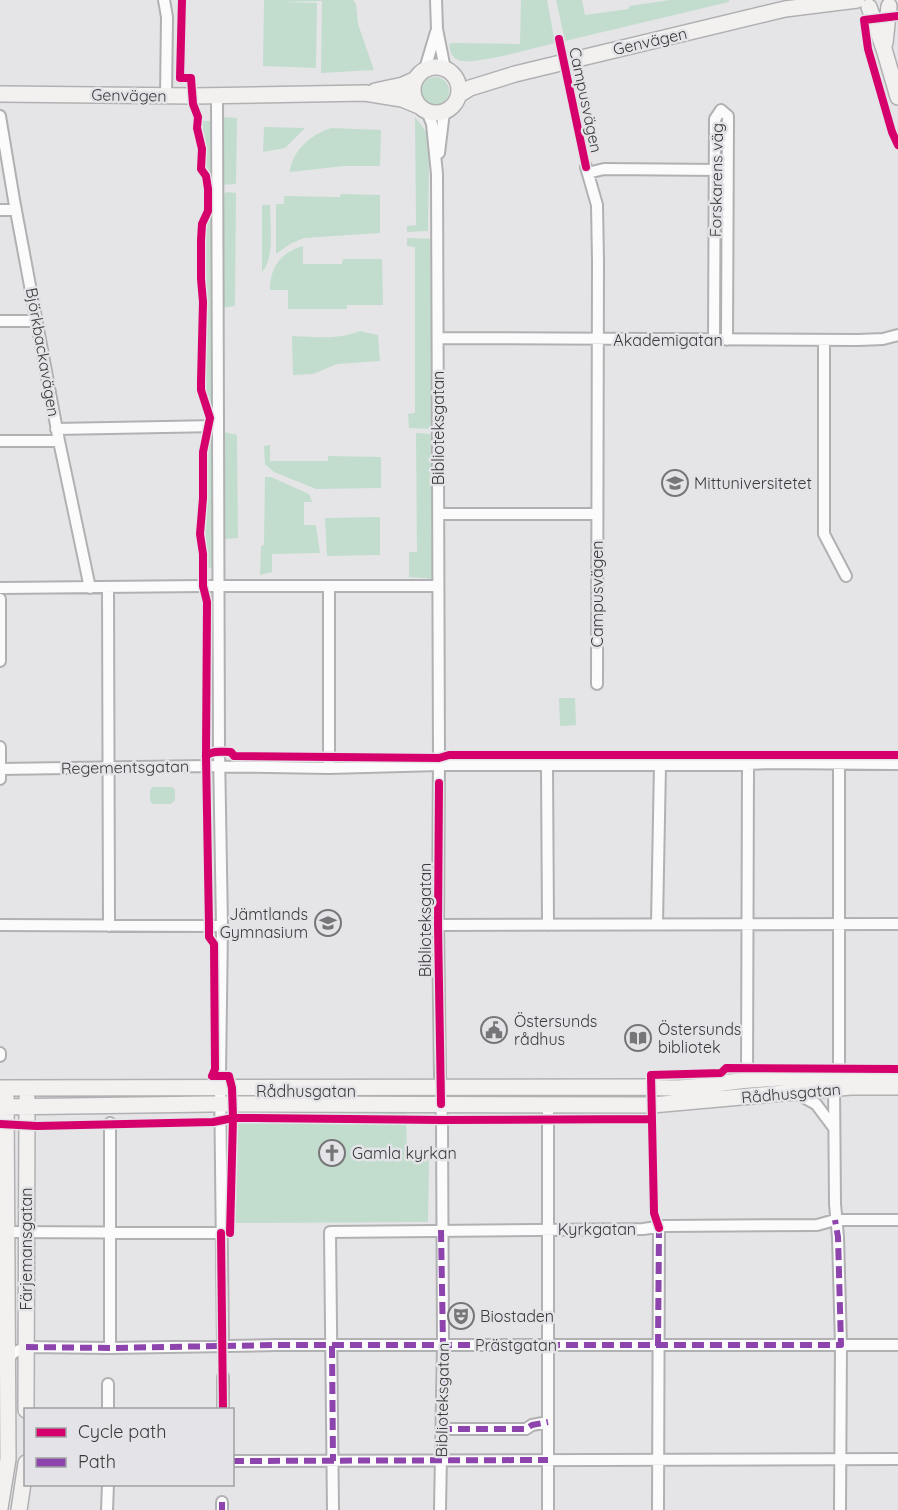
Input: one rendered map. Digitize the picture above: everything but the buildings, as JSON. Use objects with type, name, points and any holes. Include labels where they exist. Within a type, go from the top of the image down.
[{"type":"main road","name":"Genvägen","points":[[785,9],[805,0]]},
{"type":"main road","name":"Genvägen","points":[[459,95],[470,88],[515,74],[785,9],[861,2],[879,8],[892,3]]},
{"type":"main road","points":[[861,2],[884,49],[898,97]]},
{"type":"main road","points":[[884,49],[892,3]]},
{"type":"main road","points":[[435,66],[450,73],[459,85],[459,95],[450,109],[444,112],[423,108],[415,98],[420,74],[435,66]]},
{"type":"main road","name":"Genvägen","points":[[450,73],[515,74]]},
{"type":"main road","name":"Genvägen","points":[[365,93],[403,85],[420,74]]},
{"type":"main road","name":"Genvägen","points":[[0,94],[166,96],[365,93],[402,99],[423,108]]},
{"type":"main road","name":"Rådhusgatan","points":[[836,1076],[850,1087],[898,1088]]},
{"type":"main road","name":"Rådhusgatan","points":[[3,1088],[441,1104],[669,1105],[794,1091],[836,1076]]},
{"type":"main road","name":"Rådhusgatan","points":[[3,1107],[441,1086],[670,1089],[747,1080],[836,1076],[898,1077]]},
{"type":"main road","name":"Färjemansgatan","points":[[0,1508],[4,1459],[5,1352],[3,1088]]},
{"type":"main road","name":"Färjemansgatan","points":[[26,1408],[27,1089]]},
{"type":"main road","points":[[19,1510],[24,1476]]},
{"type":"street","points":[[164,0],[167,17],[166,96]]},
{"type":"street","points":[[436,0],[437,29],[450,73]]},
{"type":"street","points":[[420,74],[437,29]]},
{"type":"street","points":[[217,95],[223,1347]]},
{"type":"street","name":"Biblioteksgatan","points":[[423,108],[432,124],[437,174],[438,925],[443,1345],[440,1510]]},
{"type":"street","name":"Forskarens väg","points":[[714,340],[715,119],[720,110],[728,116],[727,340]]},
{"type":"street","name":"Biblioteksgatan","points":[[437,174],[444,112]]},
{"type":"street","name":"Björkbackavägen","points":[[0,116],[58,441],[90,588]]},
{"type":"street","name":"Campusvägen","points":[[597,684],[597,206],[587,170],[715,170]]},
{"type":"street","points":[[715,170],[728,170]]},
{"type":"street","points":[[0,210],[16,210]]},
{"type":"street","points":[[714,284],[728,284]]},
{"type":"street","points":[[0,321],[37,321]]},
{"type":"street","name":"Akademigatan","points":[[438,338],[824,340],[884,339],[898,335]]},
{"type":"street","points":[[824,340],[824,534],[846,576]]},
{"type":"street","points":[[57,429],[217,426]]},
{"type":"street","points":[[0,441],[58,441]]},
{"type":"street","points":[[438,514],[597,514]]},
{"type":"street","points":[[0,588],[438,586]]},
{"type":"street","points":[[329,587],[329,768]]},
{"type":"street","points":[[108,588],[109,926]]},
{"type":"street","points":[[0,598],[0,661]]},
{"type":"street","points":[[0,747],[0,779]]},
{"type":"street","points":[[747,1080],[748,764]]},
{"type":"street","name":"Regementsgatan","points":[[0,769],[109,766],[329,768],[439,765],[898,764]]},
{"type":"street","points":[[657,923],[660,765]]},
{"type":"street","points":[[839,765],[839,924],[834,1128],[835,1220],[838,1237],[841,1345],[840,1510]]},
{"type":"street","points":[[547,766],[548,925]]},
{"type":"street","points":[[438,925],[898,924]]},
{"type":"street","points":[[0,925],[222,926]]},
{"type":"street","points":[[794,1091],[816,1104],[834,1128]]},
{"type":"street","points":[[548,1106],[548,1510]]},
{"type":"street","points":[[110,1124],[110,1348]]},
{"type":"street","name":"Kyrkgatan","points":[[332,1346],[330,1232],[817,1225],[835,1220],[898,1220]]},
{"type":"street","points":[[658,1510],[659,1228]]},
{"type":"street","points":[[4,1232],[222,1233]]},
{"type":"street","name":"Prästgatan","points":[[26,1347],[898,1345]]},
{"type":"street","points":[[332,1346],[333,1510]]},
{"type":"street","points":[[5,1352],[13,1353],[26,1347]]},
{"type":"street","points":[[223,1377],[223,1408]]},
{"type":"street","points":[[108,1384],[108,1408]]},
{"type":"street","points":[[441,1429],[526,1429],[532,1425],[548,1422]]},
{"type":"street","points":[[4,1459],[24,1462]]},
{"type":"street","points":[[234,1461],[898,1459]]},
{"type":"street","points":[[108,1486],[108,1510]]},
{"type":"green space","points":[[264,0],[353,0],[356,4],[358,24],[374,70],[321,73],[322,1],[285,2],[317,3],[316,68],[263,66]]},
{"type":"green space","points":[[521,0],[547,0],[555,43],[476,60],[458,60],[451,54],[449,44],[451,43],[520,44]]},
{"type":"green space","points":[[556,0],[582,0],[585,15],[670,0],[729,0],[729,2],[565,41]]},
{"type":"green space","points":[[435,77],[445,81],[449,91],[445,101],[435,105],[425,101],[421,91],[425,81]]},
{"type":"green space","points":[[222,117],[237,118],[236,184],[221,185]]},
{"type":"green space","points":[[415,117],[427,133],[429,152],[428,231],[407,232],[407,226],[416,225]]},
{"type":"green space","points":[[203,121],[211,121],[213,168],[214,408],[211,407],[204,391]]},
{"type":"green space","points":[[264,127],[305,128],[285,148],[263,152]]},
{"type":"green space","points":[[331,128],[381,130],[380,166],[344,166],[290,172],[295,157],[304,144],[317,134]]},
{"type":"green space","points":[[236,193],[235,306],[221,308],[220,194]]},
{"type":"green space","points":[[341,194],[380,195],[380,233],[304,238],[276,254],[276,204],[284,204],[284,196],[340,197]]},
{"type":"green space","points":[[262,205],[270,205],[271,231],[269,259],[262,272]]},
{"type":"green space","points":[[407,238],[435,239],[433,429],[409,428],[408,414],[415,413],[415,247],[407,246]]},
{"type":"green space","points":[[303,246],[303,264],[342,264],[343,259],[382,259],[383,305],[347,305],[347,309],[288,309],[288,290],[270,290],[272,274],[283,256]]},
{"type":"green space","points":[[360,331],[378,335],[380,361],[337,364],[313,374],[293,375],[292,336],[335,337]]},
{"type":"green space","points":[[224,432],[237,435],[238,538],[225,539]]},
{"type":"green space","points":[[416,433],[432,434],[435,579],[409,577],[409,552],[417,552]]},
{"type":"green space","points":[[206,438],[212,438],[212,568],[205,567],[201,535]]},
{"type":"green space","points":[[270,445],[270,461],[328,461],[328,456],[381,457],[381,488],[316,489],[274,472],[265,464],[264,446]]},
{"type":"green space","points":[[265,477],[271,477],[309,494],[312,502],[304,502],[304,525],[316,525],[320,553],[272,554],[272,572],[260,575],[261,546],[264,545]]},
{"type":"green space","points":[[380,517],[380,555],[327,556],[325,518]]},
{"type":"green space","points":[[559,698],[575,698],[576,725],[560,726]]},
{"type":"green space","points":[[153,787],[172,787],[175,790],[175,800],[171,804],[152,804],[150,790]]},
{"type":"green space","points":[[406,1111],[407,1158],[429,1159],[428,1222],[235,1223],[236,1112]]},
{"type":"marked path","points":[[26,1347],[841,1345],[838,1237],[835,1220]]},
{"type":"marked path","points":[[658,1346],[659,1228]]},
{"type":"marked path","points":[[441,1230],[443,1345],[441,1429],[526,1429],[532,1425],[548,1422]]},
{"type":"marked path","points":[[332,1346],[333,1461]]},
{"type":"marked path","points":[[234,1461],[548,1460]]},
{"type":"marked path","points":[[222,1502],[222,1510]]},
{"type":"cycle path","points":[[182,0],[180,78],[191,78],[193,104],[198,117],[197,128],[202,149],[201,169],[206,176],[208,189],[208,211],[202,224],[201,240],[203,302],[201,390],[210,418],[203,452],[200,534],[203,554],[203,586],[207,602],[206,756],[209,937],[214,944],[215,1069],[212,1076],[229,1076],[232,1088],[230,1233]]},
{"type":"cycle path","points":[[898,16],[864,20],[868,49],[892,132],[898,145]]},
{"type":"cycle path","points":[[559,39],[586,167]]},
{"type":"cycle path","points":[[206,756],[221,752],[231,752],[234,756],[439,758],[449,755],[898,755]]},
{"type":"cycle path","points":[[439,783],[438,925],[441,1104]]},
{"type":"cycle path","points":[[659,1228],[654,1213],[651,1075],[721,1073],[726,1068],[898,1069]]},
{"type":"cycle path","points":[[0,1124],[37,1126],[213,1122],[233,1118],[652,1119]]},
{"type":"cycle path","points":[[221,1233],[223,1408]]},
{"type":"place","name":"Mittuniversitetet","points":[[675,483]]},
{"type":"place","name":"Jämtlands Gymnasium","points":[[328,923]]},
{"type":"place","name":"Östersunds rådhus","points":[[494,1030]]},
{"type":"place","name":"Östersunds bibliotek","points":[[638,1038]]},
{"type":"place","name":"Gamla kyrkan","points":[[332,1153]]},
{"type":"place","name":"Biostaden","points":[[461,1316]]}]
